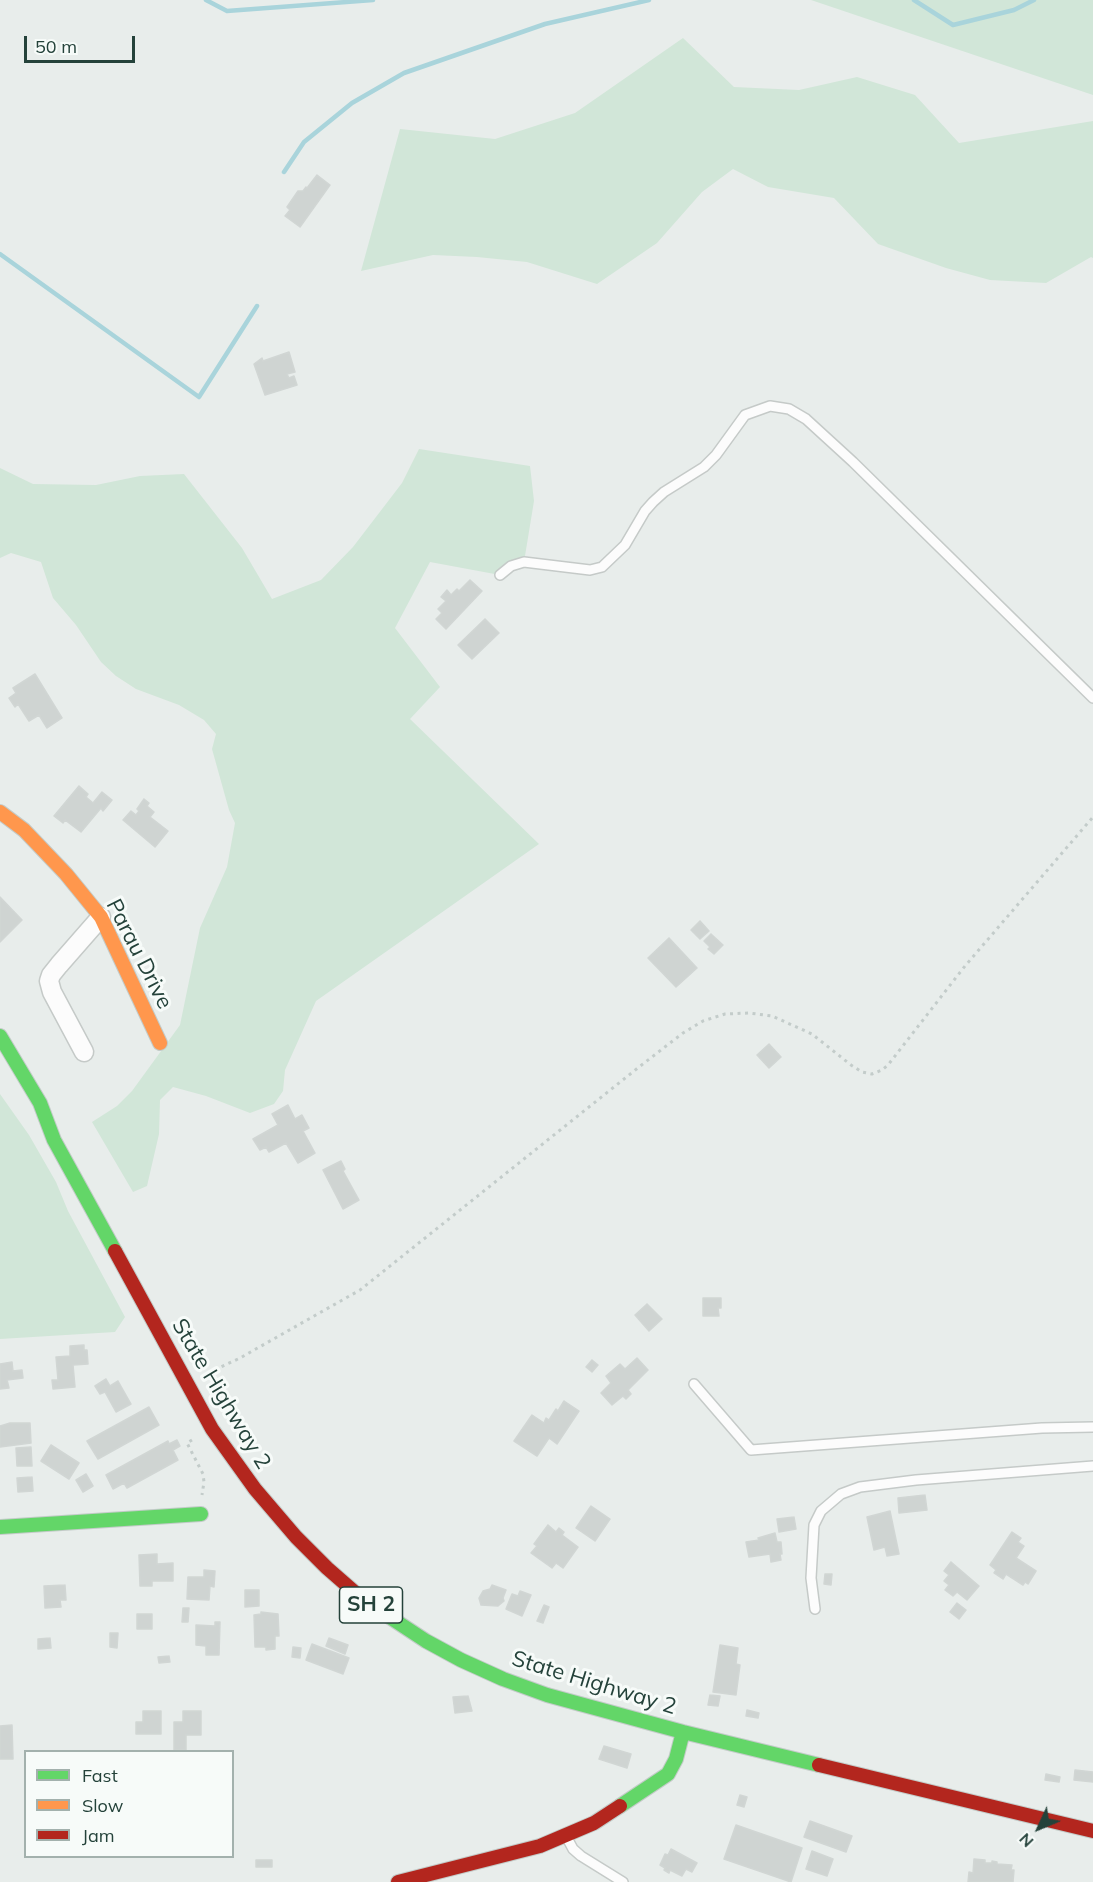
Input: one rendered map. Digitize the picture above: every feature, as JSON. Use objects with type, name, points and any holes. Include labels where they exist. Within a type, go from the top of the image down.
[{"type":"main road","name":"Parau Drive","points":[[0,812],[24,830],[66,874],[101,917],[160,1043]]},
{"type":"main road","name":"State Highway 2","points":[[0,1036],[40,1103],[54,1140]]},
{"type":"main road","name":"State Highway 2","points":[[12,1083],[54,1140],[212,1429],[255,1489],[289,1529],[327,1568],[359,1596],[393,1620],[452,1656],[503,1679],[547,1695],[683,1732],[1093,1831]]},
{"type":"main road","points":[[0,1527],[201,1514]]},
{"type":"main road","points":[[398,1882],[540,1846],[594,1823],[668,1774],[676,1759],[683,1732]]},
{"type":"street","points":[[84,1052],[52,992],[50,981],[51,975],[101,917]]},
{"type":"lane","points":[[500,574],[511,566],[524,562],[590,570],[602,567],[624,545],[652,502],[704,467],[716,455],[744,415],[770,406],[789,409],[806,420],[853,462],[1093,698]]},
{"type":"lane","points":[[694,1384],[751,1450],[1042,1428],[1093,1427]]},
{"type":"lane","points":[[816,1609],[811,1578],[814,1525],[821,1511],[841,1494],[860,1487],[916,1480],[1093,1466]]},
{"type":"lane","points":[[566,1835],[569,1843],[580,1856],[624,1882]]},
{"type":"path","points":[[187,1383],[240,1358],[360,1290],[639,1066],[703,1021],[725,1014],[772,1016],[812,1034],[862,1072],[872,1074],[882,1070],[965,966],[1093,816]]},
{"type":"path","points":[[194,1439],[187,1443],[204,1478],[201,1514]]},
{"type":"green space","points":[[811,0],[1093,0],[1093,95]]},
{"type":"green space","points":[[683,38],[734,87],[799,90],[857,77],[915,95],[959,143],[1093,121],[1093,258],[1091,257],[1046,283],[990,280],[946,268],[878,244],[834,198],[768,187],[733,169],[702,192],[657,243],[597,284],[527,262],[477,257],[433,255],[361,271],[400,129],[495,139],[575,113]]},
{"type":"green space","points":[[419,449],[530,466],[534,501],[524,562],[500,575],[430,562],[395,628],[440,687],[410,719],[539,844],[316,1001],[285,1070],[283,1091],[274,1104],[250,1113],[206,1096],[173,1087],[160,1100],[159,1134],[147,1186],[133,1192],[92,1122],[117,1106],[132,1091],[180,1025],[200,928],[227,867],[235,823],[229,810],[212,749],[216,734],[204,720],[179,705],[136,689],[116,676],[101,662],[76,625],[53,598],[41,562],[11,553],[0,558],[0,468],[33,484],[96,485],[140,476],[184,474],[242,548],[272,599],[321,580],[353,547],[402,483]]},
{"type":"green space","points":[[0,1094],[29,1135],[56,1182],[68,1211],[125,1317],[115,1332],[0,1339]]},
{"type":"building","points":[[317,175],[330,185],[300,227],[285,216],[290,210],[287,207],[298,191],[307,188]]},
{"type":"building","points":[[289,352],[295,372],[287,374],[289,378],[294,376],[297,385],[265,395],[254,364],[262,358],[263,361]]},
{"type":"building","points":[[470,580],[482,591],[446,629],[436,619],[442,613],[438,609],[446,601],[441,597],[447,590],[451,595],[457,589],[459,591]]},
{"type":"building","points":[[485,619],[499,633],[472,659],[458,645]]},
{"type":"building","points":[[35,674],[62,718],[47,728],[39,715],[29,721],[18,704],[15,707],[9,698],[16,693],[13,688]]},
{"type":"building","points":[[79,786],[88,794],[86,797],[93,803],[102,792],[112,800],[103,811],[101,808],[81,832],[65,820],[63,823],[54,816]]},
{"type":"building","points":[[144,799],[149,803],[147,806],[154,812],[150,817],[168,831],[155,847],[123,820],[131,811],[136,815]]},
{"type":"building","points":[[0,897],[22,920],[0,942]]},
{"type":"building","points":[[700,921],[709,931],[700,939],[691,930]]},
{"type":"building","points":[[711,934],[723,945],[714,954],[704,941]]},
{"type":"building","points":[[669,938],[697,968],[676,987],[648,958]]},
{"type":"building","points":[[769,1044],[781,1057],[769,1068],[757,1055]]},
{"type":"building","points":[[288,1105],[295,1119],[302,1115],[309,1128],[303,1131],[315,1153],[298,1163],[286,1143],[269,1152],[266,1147],[260,1150],[253,1139],[278,1125],[272,1114]]},
{"type":"building","points":[[341,1161],[345,1169],[343,1171],[359,1200],[343,1209],[323,1170]]},
{"type":"building","points":[[703,1298],[721,1298],[721,1308],[718,1308],[719,1316],[703,1316]]},
{"type":"building","points":[[647,1304],[662,1319],[649,1331],[635,1315]]},
{"type":"building","points":[[84,1345],[84,1350],[87,1350],[88,1364],[73,1365],[75,1387],[53,1389],[52,1380],[58,1380],[56,1357],[70,1356],[70,1346]]},
{"type":"building","points":[[637,1358],[648,1370],[628,1390],[631,1394],[626,1399],[623,1396],[612,1405],[601,1393],[611,1383],[606,1376],[620,1364],[625,1369]]},
{"type":"building","points":[[592,1360],[598,1365],[592,1372],[586,1367]]},
{"type":"building","points":[[12,1362],[13,1371],[22,1370],[23,1378],[7,1380],[9,1388],[0,1389],[0,1364]]},
{"type":"building","points":[[106,1379],[110,1386],[118,1381],[131,1404],[116,1412],[105,1392],[100,1394],[95,1386]]},
{"type":"building","points":[[564,1401],[579,1411],[557,1444],[549,1438],[537,1456],[514,1441],[532,1415],[544,1423],[546,1418],[549,1420],[556,1409],[558,1411]]},
{"type":"building","points":[[149,1407],[159,1425],[98,1459],[87,1441]]},
{"type":"building","points":[[10,1423],[30,1423],[31,1443],[0,1447],[0,1426]]},
{"type":"building","points":[[177,1440],[180,1446],[173,1450],[178,1460],[127,1488],[124,1483],[113,1489],[106,1475],[168,1441],[169,1444]]},
{"type":"building","points":[[51,1445],[79,1463],[69,1479],[41,1461]]},
{"type":"building","points":[[31,1447],[32,1466],[17,1466],[16,1448]]},
{"type":"building","points":[[86,1474],[93,1486],[83,1492],[76,1480]]},
{"type":"building","points":[[32,1477],[33,1491],[18,1492],[17,1478]]},
{"type":"building","points":[[925,1495],[927,1510],[899,1513],[898,1498]]},
{"type":"building","points":[[591,1506],[610,1519],[595,1541],[576,1528]]},
{"type":"building","points":[[890,1511],[899,1554],[887,1556],[885,1547],[874,1550],[867,1517]]},
{"type":"building","points":[[794,1517],[796,1529],[779,1532],[777,1519]]},
{"type":"building","points":[[548,1525],[556,1532],[559,1528],[564,1532],[562,1535],[578,1547],[563,1568],[556,1563],[552,1568],[531,1553],[537,1546],[534,1544]]},
{"type":"building","points":[[1012,1532],[1021,1538],[1018,1542],[1024,1546],[1016,1558],[1036,1571],[1028,1584],[1025,1582],[1023,1585],[1006,1574],[1003,1579],[994,1573],[996,1570],[990,1565]]},
{"type":"building","points":[[775,1533],[777,1542],[781,1542],[781,1560],[771,1562],[770,1554],[749,1557],[746,1542],[759,1540],[758,1538]]},
{"type":"building","points":[[157,1554],[157,1564],[173,1563],[173,1581],[152,1581],[152,1586],[140,1586],[139,1555]]},
{"type":"building","points":[[951,1562],[979,1586],[967,1600],[957,1592],[953,1596],[945,1590],[949,1585],[944,1581],[949,1575],[944,1571]]},
{"type":"building","points":[[204,1570],[215,1571],[214,1587],[210,1586],[209,1600],[187,1599],[188,1577],[204,1577]]},
{"type":"building","points":[[825,1574],[832,1574],[831,1585],[824,1584]]},
{"type":"building","points":[[65,1585],[66,1600],[60,1600],[61,1607],[45,1608],[44,1586]]},
{"type":"building","points":[[492,1585],[506,1590],[504,1601],[498,1606],[481,1605],[479,1598],[483,1591],[490,1589]]},
{"type":"building","points":[[245,1590],[259,1590],[259,1606],[245,1607]]},
{"type":"building","points":[[520,1591],[531,1595],[522,1616],[506,1609],[512,1594],[518,1596]]},
{"type":"building","points":[[957,1603],[966,1610],[959,1619],[950,1612]]},
{"type":"building","points":[[544,1605],[549,1607],[543,1623],[537,1621]]},
{"type":"building","points":[[183,1608],[189,1608],[188,1622],[182,1622]]},
{"type":"building","points":[[261,1612],[278,1614],[279,1636],[275,1636],[275,1649],[266,1650],[266,1647],[255,1647],[254,1615],[261,1614]]},
{"type":"building","points":[[137,1614],[152,1614],[152,1629],[137,1629]]},
{"type":"building","points":[[215,1622],[220,1622],[219,1655],[206,1655],[206,1646],[196,1645],[196,1625],[215,1626]]},
{"type":"building","points":[[110,1633],[118,1633],[117,1648],[110,1647]]},
{"type":"building","points":[[50,1638],[51,1648],[38,1649],[38,1639]]},
{"type":"building","points":[[329,1638],[348,1645],[345,1654],[326,1646]]},
{"type":"building","points":[[312,1644],[349,1658],[343,1674],[306,1660]]},
{"type":"building","points":[[720,1645],[738,1648],[736,1664],[740,1665],[736,1695],[713,1692]]},
{"type":"building","points":[[293,1647],[301,1648],[300,1658],[292,1657]]},
{"type":"building","points":[[169,1656],[170,1662],[159,1663],[158,1657]]},
{"type":"building","points":[[710,1695],[720,1696],[718,1706],[708,1705]]},
{"type":"building","points":[[468,1696],[472,1711],[455,1713],[453,1697]]},
{"type":"building","points":[[747,1710],[759,1713],[758,1718],[746,1716]]},
{"type":"building","points":[[143,1711],[161,1711],[161,1734],[136,1734],[136,1722],[143,1722]]},
{"type":"building","points":[[183,1711],[201,1711],[201,1735],[186,1735],[186,1750],[174,1750],[174,1722],[183,1722]]},
{"type":"building","points":[[12,1725],[13,1759],[0,1759],[0,1726]]},
{"type":"building","points":[[604,1746],[631,1754],[627,1768],[599,1759]]},
{"type":"building","points":[[1075,1770],[1093,1772],[1093,1782],[1074,1780]]},
{"type":"building","points":[[1046,1774],[1060,1777],[1059,1782],[1045,1780]]},
{"type":"building","points":[[740,1795],[747,1797],[744,1807],[737,1805]]},
{"type":"building","points":[[810,1821],[852,1836],[846,1852],[804,1837]]},
{"type":"building","points":[[736,1825],[802,1848],[791,1882],[724,1859]]},
{"type":"building","points":[[671,1849],[697,1863],[692,1872],[686,1869],[682,1876],[670,1870],[669,1873],[664,1870],[665,1868],[660,1865],[665,1854],[668,1855]]},
{"type":"building","points":[[812,1851],[833,1859],[827,1876],[806,1869]]},
{"type":"building","points":[[974,1859],[985,1860],[985,1863],[992,1863],[992,1861],[997,1864],[1012,1865],[1013,1882],[968,1882],[969,1872],[973,1873]]},
{"type":"building","points":[[256,1860],[272,1860],[272,1867],[256,1867]]},
{"type":"waterway","points":[[206,0],[227,11],[373,0]]},
{"type":"waterway","points":[[284,172],[304,142],[352,103],[404,73],[545,24],[649,0]]},
{"type":"waterway","points":[[914,0],[953,25],[1014,10],[1034,0]]},
{"type":"waterway","points":[[0,254],[199,397],[257,306]]},
{"type":"traffic: fast","points":[[0,1036],[40,1103],[54,1140],[115,1251]]},
{"type":"traffic: fast","points":[[0,1527],[201,1514]]},
{"type":"traffic: fast","points":[[382,1612],[426,1641],[461,1660],[547,1695],[683,1732],[819,1765]]},
{"type":"traffic: fast","points":[[620,1806],[668,1774],[676,1759],[683,1732]]},
{"type":"traffic: slow","points":[[0,812],[24,830],[66,874],[101,917],[160,1043]]},
{"type":"traffic: jam","points":[[115,1251],[212,1429],[255,1489],[296,1537],[327,1568],[359,1596],[382,1612]]},
{"type":"traffic: jam","points":[[819,1765],[1093,1831]]},
{"type":"traffic: jam","points":[[398,1882],[540,1846],[594,1823],[620,1806]]}]
